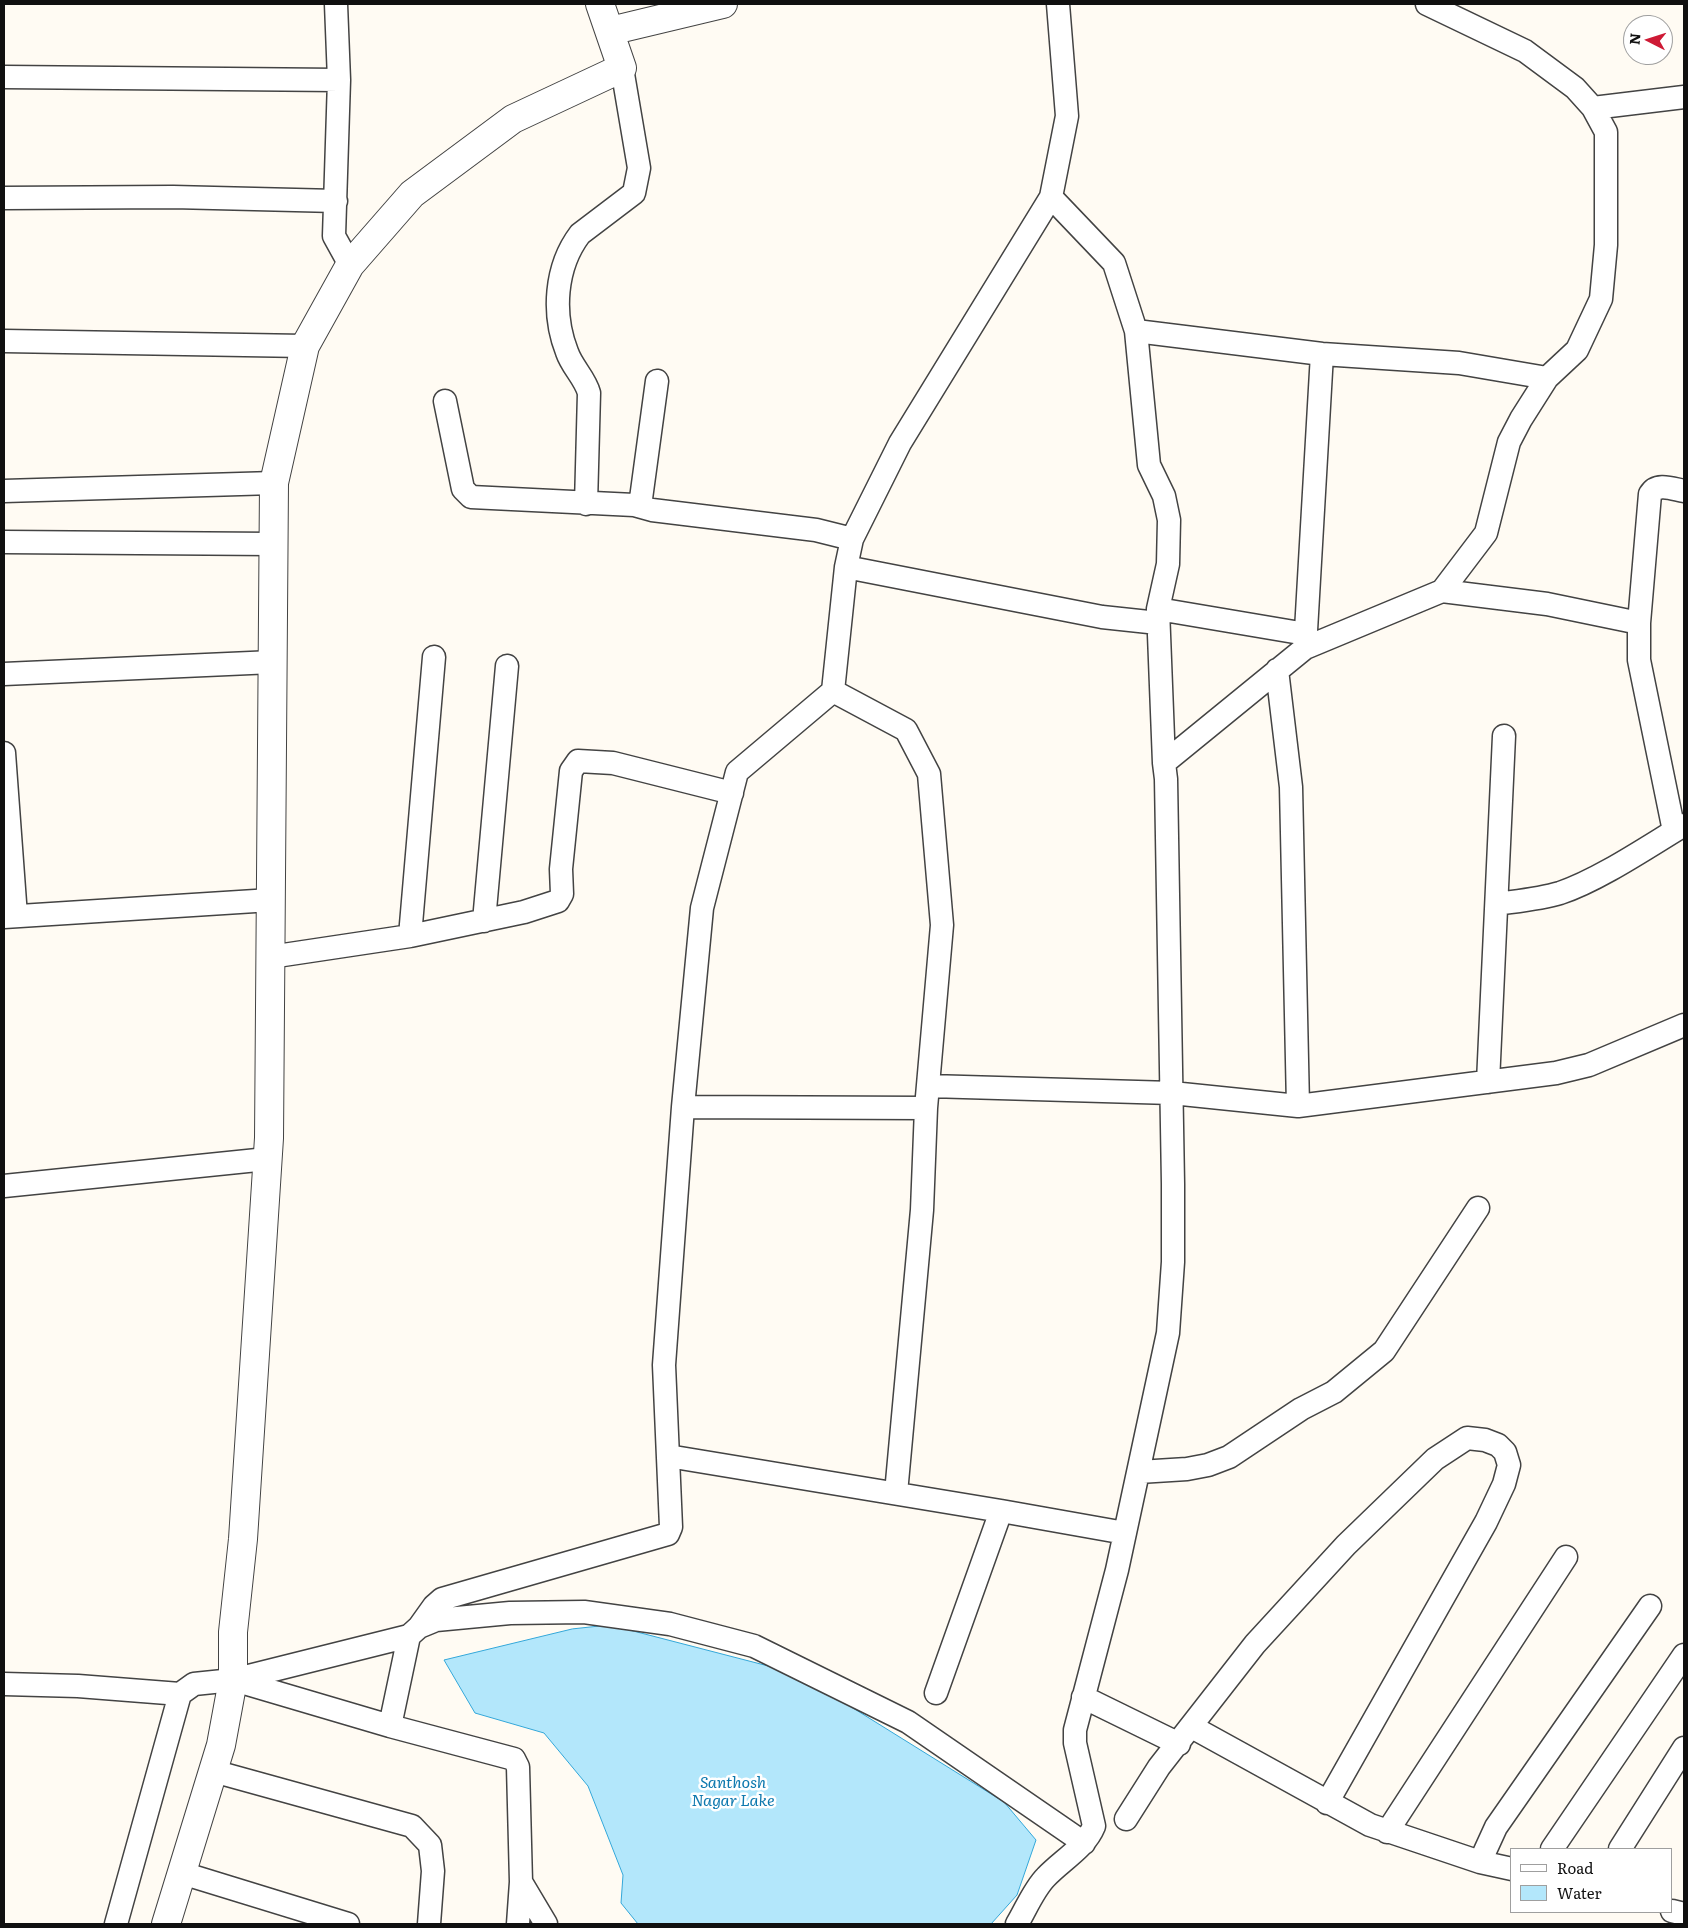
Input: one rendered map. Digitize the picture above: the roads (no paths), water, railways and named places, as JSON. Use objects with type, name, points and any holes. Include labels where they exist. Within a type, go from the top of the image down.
[{"type":"street","points":[[336,4],[339,80],[334,236],[350,265]]},
{"type":"street","points":[[586,504],[589,393],[586,384],[567,353],[557,308],[558,295],[562,273],[573,242],[580,234],[634,193],[639,168],[622,68],[600,4]]},
{"type":"street","points":[[610,31],[723,4]]},
{"type":"street","points":[[390,1726],[414,1631],[442,1599],[668,1534],[672,1527],[664,1364],[683,1107],[702,908],[737,772],[833,691],[846,567],[852,539],[900,443],[1051,197],[1067,116],[1058,4]]},
{"type":"street","points":[[1427,4],[1525,51],[1575,88],[1593,108],[1606,132],[1606,245],[1601,299],[1577,350],[1547,378],[1521,419],[1509,442],[1501,482],[1486,533],[1442,592]]},
{"type":"street","points":[[166,1924],[221,1745],[233,1680],[233,1632],[243,1540],[268,1159],[274,483],[305,346],[350,265],[412,194],[514,120],[622,68]]},
{"type":"street","points":[[4,77],[339,80]]},
{"type":"street","points":[[1593,108],[1684,97]]},
{"type":"street","points":[[4,198],[173,197],[336,201]]},
{"type":"street","points":[[1017,1924],[1044,1878],[1090,1837],[1094,1826],[1075,1744],[1075,1730],[1125,1534],[1168,1333],[1172,1262],[1172,1094],[1166,789],[1158,616],[1168,564],[1170,520],[1164,496],[1149,465],[1136,331],[1114,262],[1051,197]]},
{"type":"street","points":[[1136,331],[1322,354],[1459,363],[1547,378]]},
{"type":"street","points":[[4,341],[305,346]]},
{"type":"street","points":[[1305,641],[1322,354]]},
{"type":"street","points":[[640,506],[657,381]]},
{"type":"street","points":[[445,401],[463,489],[467,495],[475,498],[640,506],[652,510],[816,530],[852,539]]},
{"type":"street","points":[[4,491],[274,483]]},
{"type":"street","points":[[1496,904],[1531,900],[1561,892],[1587,882],[1679,828],[1639,660],[1639,623],[1650,494],[1654,488],[1660,486],[1684,492]]},
{"type":"street","points":[[4,542],[274,544]]},
{"type":"street","points":[[846,567],[1102,617],[1158,616],[1305,641]]},
{"type":"street","points":[[1164,763],[1277,670],[1305,641],[1442,592],[1547,604],[1639,623]]},
{"type":"street","points":[[410,936],[434,657]]},
{"type":"street","points":[[4,674],[273,662]]},
{"type":"street","points":[[484,921],[507,666]]},
{"type":"street","points":[[1277,670],[1291,787],[1298,1106]]},
{"type":"street","points":[[833,691],[906,730],[929,774],[942,925],[928,1097],[922,1210],[896,1492]]},
{"type":"street","points":[[1488,1082],[1504,736]]},
{"type":"street","points":[[4,753],[10,916],[271,900]]},
{"type":"street","points":[[270,957],[410,936],[551,905],[560,898],[571,771],[578,761],[613,763],[732,793]]},
{"type":"street","points":[[683,1107],[928,1097],[1172,1094],[1298,1106],[1556,1073],[1589,1065],[1684,1025]]},
{"type":"street","points":[[4,1186],[268,1159]]},
{"type":"street","points":[[1139,1472],[1187,1469],[1229,1457],[1301,1409],[1334,1392],[1384,1351],[1478,1208]]},
{"type":"street","points":[[1126,1819],[1159,1767],[1185,1736],[1254,1644],[1346,1545],[1435,1459],[1467,1438],[1484,1440],[1498,1445],[1505,1452],[1509,1465],[1504,1484],[1486,1522],[1327,1803]]},
{"type":"street","points":[[668,1456],[896,1492],[1125,1534]]},
{"type":"street","points":[[936,1692],[1002,1511]]},
{"type":"street","points":[[1387,1832],[1566,1558]]},
{"type":"street","points":[[1480,1862],[1496,1827],[1650,1606]]},
{"type":"street","points":[[116,1924],[180,1694],[194,1684],[233,1680],[414,1631],[436,1620],[510,1612],[584,1612],[670,1624],[754,1646],[908,1722],[1084,1843]]},
{"type":"street","points":[[1553,1848],[1684,1655]]},
{"type":"street","points":[[233,1680],[390,1726],[514,1759],[518,1767],[520,1882],[518,1924]]},
{"type":"street","points":[[4,1684],[78,1686],[180,1694]]},
{"type":"street","points":[[1082,1697],[1185,1736],[1387,1832],[1480,1862],[1510,1869]]},
{"type":"street","points":[[1621,1848],[1684,1748]]},
{"type":"street","points":[[213,1771],[412,1826],[430,1844],[433,1871],[429,1924]]},
{"type":"street","points":[[182,1874],[348,1924]]},
{"type":"street","points":[[520,1882],[546,1924]]},
{"type":"water","name":"Santhosh Nagar Lake","points":[[610,1625],[776,1668],[816,1685],[1004,1802],[1036,1840],[1017,1895],[991,1924],[638,1924],[621,1903],[623,1875],[588,1786],[544,1733],[475,1713],[444,1660],[572,1629]]}]
